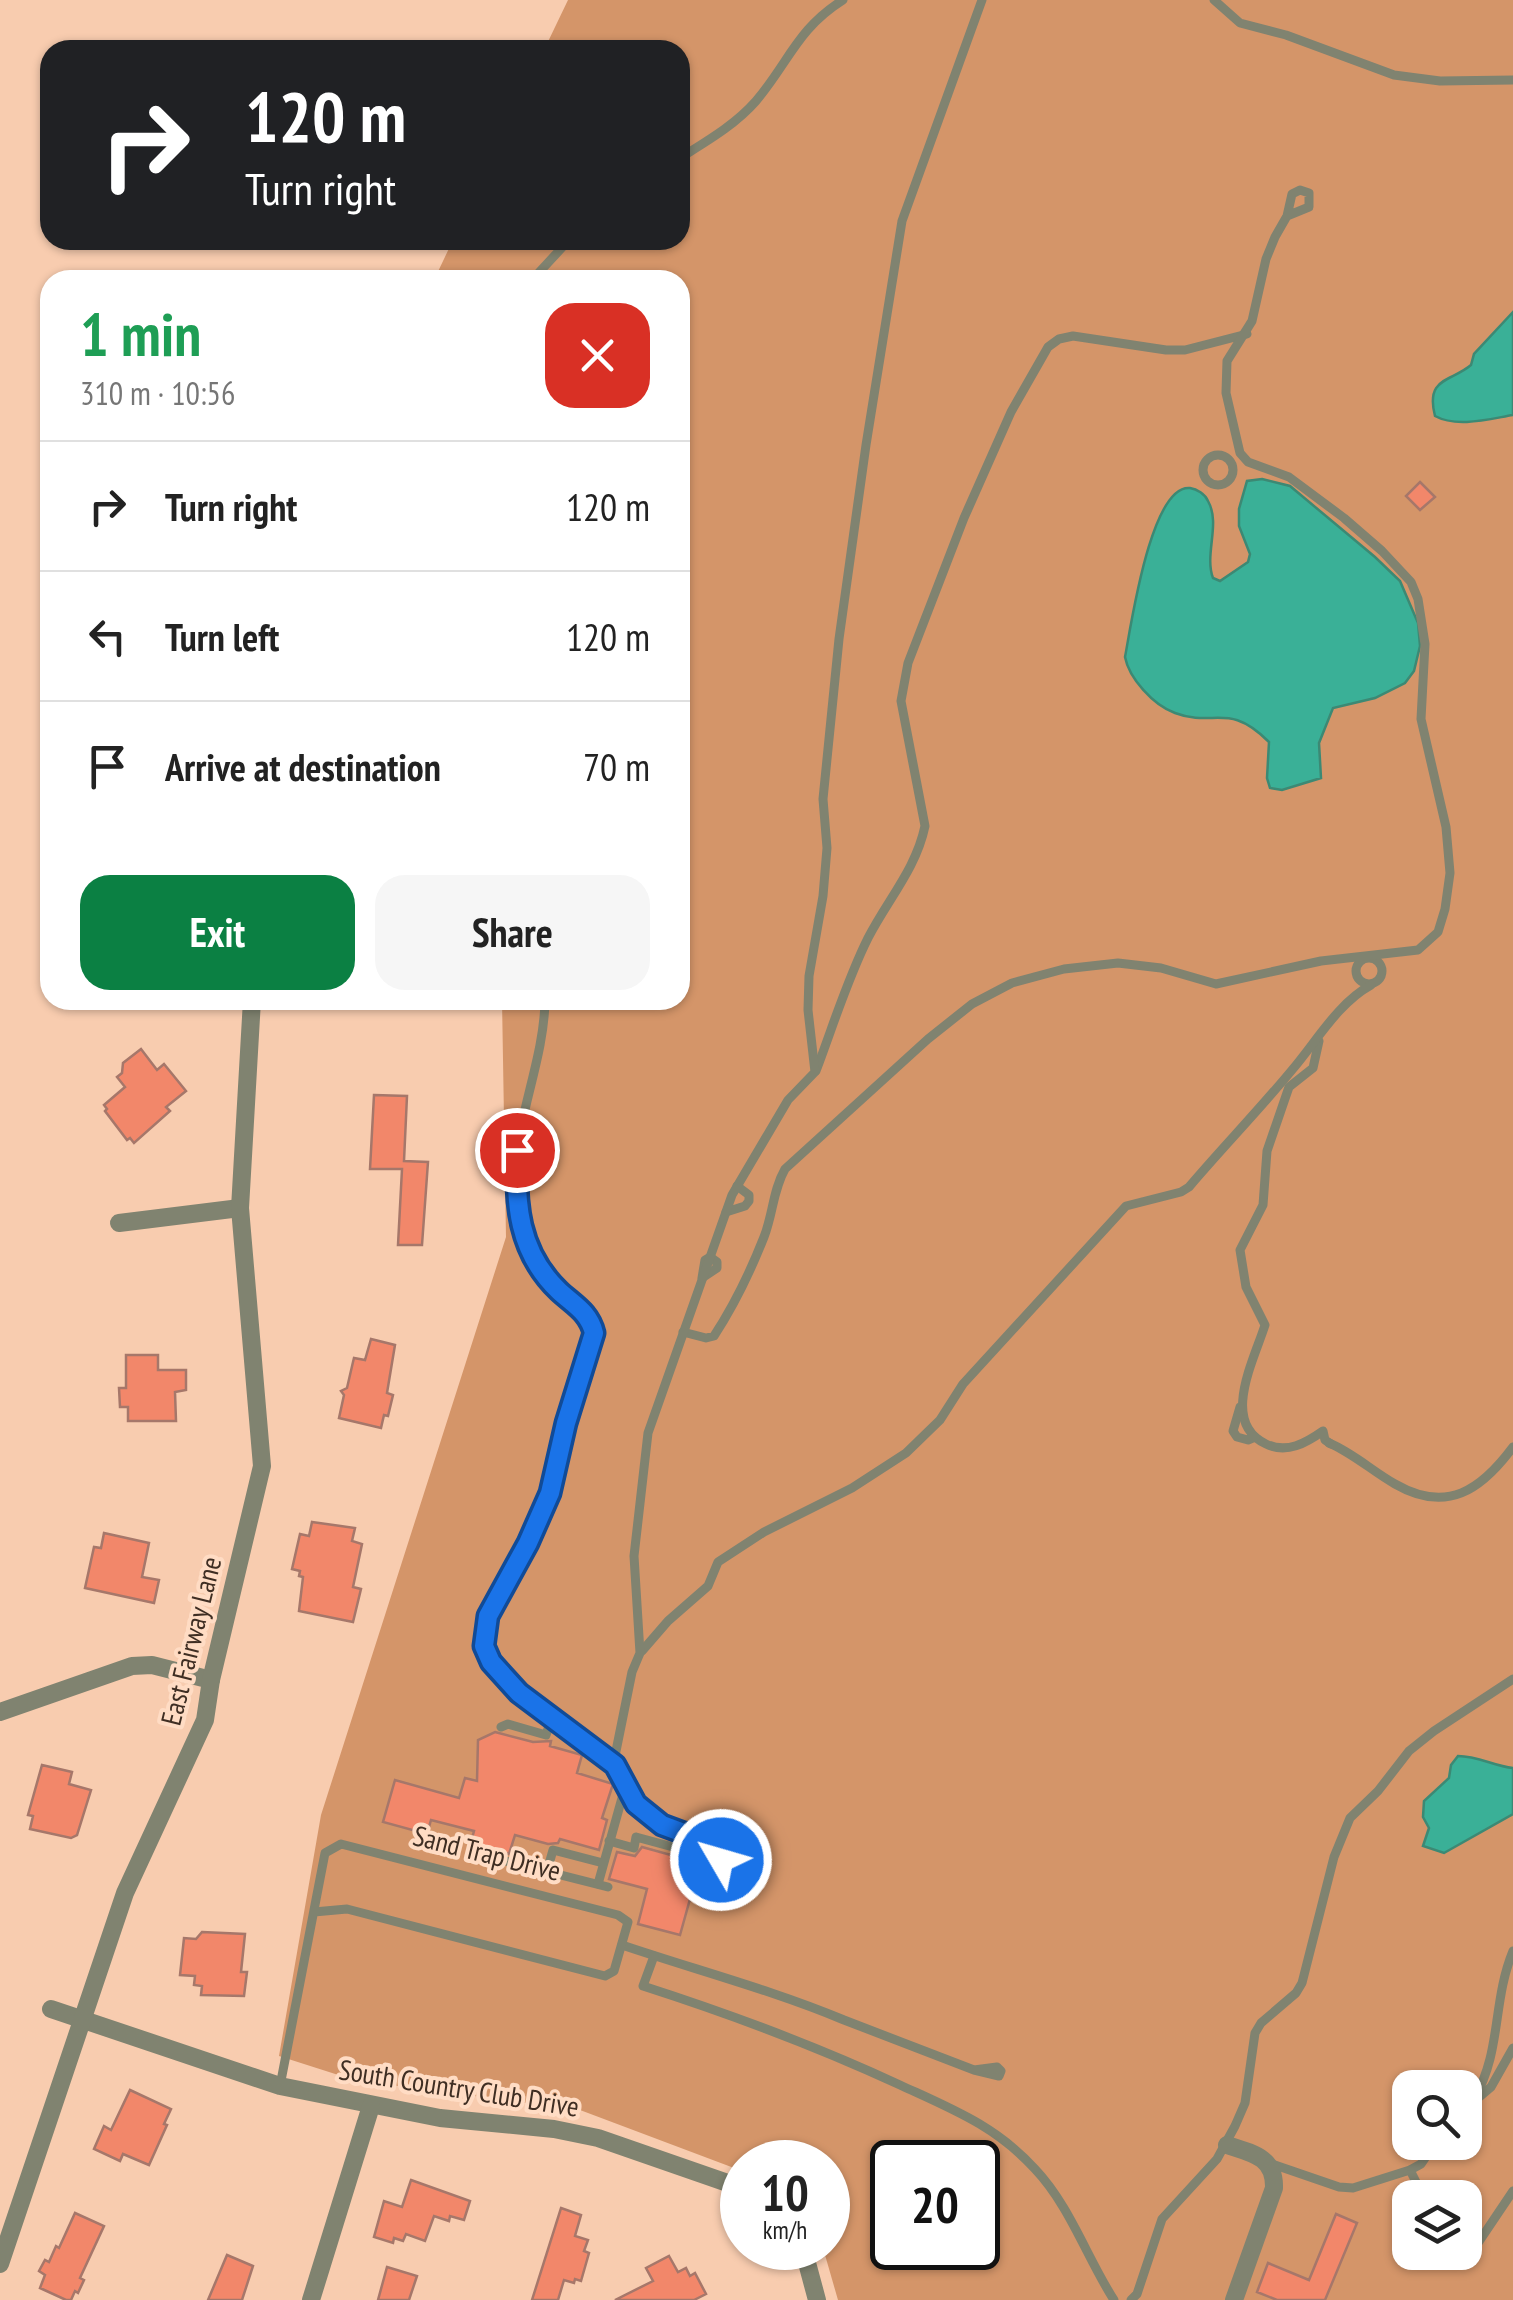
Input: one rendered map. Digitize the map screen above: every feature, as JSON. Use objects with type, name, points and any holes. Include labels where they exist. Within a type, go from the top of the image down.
[{"type":"street","name":"East Fairway Lane","points":[[0,2264],[125,1893],[205,1720],[262,1466],[240,1208],[251,1010]]},
{"type":"street","points":[[119,1222],[240,1208]]},
{"type":"street","points":[[0,1712],[132,1666],[152,1665],[211,1680]]},
{"type":"street","name":"South Country Club Drive","points":[[51,2009],[280,2086],[440,2118],[554,2128],[598,2138],[720,2180]]},
{"type":"street","points":[[311,2300],[371,2106]]},
{"type":"street","points":[[1227,2145],[1257,2154],[1268,2162],[1274,2176],[1274,2188],[1234,2300]]},
{"type":"street","points":[[809,2270],[817,2300]]},
{"type":"lane","points":[[690,151],[739,118],[756,101],[809,25],[844,0]]},
{"type":"lane","points":[[816,1072],[808,976],[823,896],[827,848],[823,798],[838,639],[891,282],[902,221],[982,0]]},
{"type":"lane","points":[[1214,0],[1240,23],[1286,35],[1394,75],[1440,81],[1513,80]]},
{"type":"lane","points":[[1248,462],[1238,447],[1224,376],[1226,361],[1247,334],[1266,259],[1287,216]]},
{"type":"lane","points":[[541,270],[560,250]]},
{"type":"lane","points":[[640,1653],[634,1556],[648,1432],[737,1186],[788,1100],[816,1072],[868,938],[912,870],[926,826],[900,701],[908,664],[989,460],[1040,360],[1059,339],[1073,336],[1185,350],[1247,334]]},
{"type":"lane","points":[[1220,340],[1237,342],[1234,350]]},
{"type":"lane","points":[[683,1332],[706,1338],[714,1336],[723,1322],[764,1237],[776,1184],[785,1168],[883,1078],[972,1004],[1012,984],[1082,967],[1140,964],[1216,984],[1321,961],[1355,962],[1418,950],[1438,932],[1446,909],[1450,873],[1446,827],[1421,719],[1425,644],[1418,598],[1410,582],[1382,551],[1289,477],[1239,461],[1225,484],[1214,485],[1206,479],[1206,461],[1233,454],[1238,447]]},
{"type":"lane","points":[[1223,456],[1233,466]]},
{"type":"lane","points":[[1294,1068],[1305,1048],[1318,1040],[1364,986],[1378,980],[1394,954]]},
{"type":"lane","points":[[1355,962],[1378,960],[1382,972]]},
{"type":"lane","points":[[1355,962],[1356,976],[1364,986]]},
{"type":"lane","points":[[543,1010],[517,1150],[520,1224],[544,1275],[586,1313],[594,1333],[566,1423],[550,1493],[488,1616],[484,1646],[491,1662],[519,1693],[615,1765],[636,1804],[662,1825],[724,1848],[721,1860],[636,1837],[634,1848],[609,1841]]},
{"type":"lane","points":[[810,1028],[831,1033]]},
{"type":"lane","points":[[1318,1040],[1312,1068],[1288,1087],[1267,1151],[1262,1205],[1240,1250],[1246,1287],[1264,1325],[1241,1402],[1242,1419],[1255,1437],[1274,1448],[1293,1448],[1323,1431],[1325,1440],[1396,1485],[1448,1498],[1475,1488],[1513,1447]]},
{"type":"lane","points":[[615,1765],[623,1708],[640,1653],[668,1621],[708,1586],[718,1562],[764,1532],[852,1488],[906,1453],[940,1420],[963,1384],[1126,1206],[1189,1187],[1294,1068],[1313,1054]]},
{"type":"lane","points":[[726,1212],[749,1201],[737,1186]]},
{"type":"lane","points":[[1131,2300],[1137,2294],[1162,2218],[1227,2145],[1244,2103],[1254,2034],[1302,1983],[1324,1892],[1350,1818],[1421,1741],[1513,1679]]},
{"type":"lane","points":[[542,1708],[541,1719],[549,1726],[563,1724]]},
{"type":"lane","points":[[500,1727],[508,1724],[546,1735],[549,1726]]},
{"type":"lane","points":[[486,1856],[603,1886],[604,1863],[624,1784]]},
{"type":"lane","name":"Sand Trap Drive","points":[[280,2086],[325,1853],[341,1844],[618,1914],[628,1922],[622,1945]]},
{"type":"lane","points":[[547,1872],[553,1850],[604,1863]]},
{"type":"lane","points":[[566,1876],[572,1855]]},
{"type":"lane","points":[[314,1912],[347,1909],[605,1976],[614,1971],[622,1945],[831,2014],[974,2070]]},
{"type":"lane","points":[[1482,2085],[1488,2075],[1500,1983],[1513,1950]]},
{"type":"lane","points":[[654,1956],[643,1986],[807,2044],[957,2112],[1004,2138],[1039,2172],[1114,2300]]},
{"type":"lane","points":[[1482,2094],[1492,2087],[1513,2048]]},
{"type":"lane","points":[[1417,2180],[1416,2172],[1424,2160]]},
{"type":"lane","points":[[1268,2162],[1354,2188],[1421,2164]]},
{"type":"lane","points":[[1410,2170],[1415,2180]]},
{"type":"lane","points":[[1482,2237],[1513,2191]]},
{"type":"shaded area","points":[[568,0],[1513,0],[1513,2300],[838,2300],[829,2270],[850,2270],[850,2140],[720,2140],[720,2163],[580,2110],[354,2080],[279,2056],[321,1815],[506,1237],[502,1010],[690,1010],[690,270],[439,270],[448,250],[690,250],[690,40],[549,40]]},
{"type":"water","points":[[1513,312],[1513,415],[1463,422],[1435,416],[1437,387],[1471,365],[1474,354]]},
{"type":"water","points":[[1262,479],[1290,486],[1400,581],[1418,623],[1420,646],[1414,671],[1405,683],[1375,698],[1333,708],[1319,743],[1321,778],[1282,790],[1270,788],[1269,742],[1255,730],[1232,719],[1189,717],[1167,709],[1137,682],[1125,657],[1145,559],[1164,508],[1176,493],[1190,488],[1205,496],[1213,519],[1211,569],[1213,578],[1220,581],[1248,562],[1250,554],[1239,526],[1239,509],[1247,481]]},
{"type":"water","points":[[1458,1756],[1513,1768],[1513,1814],[1444,1853],[1423,1846],[1429,1828],[1423,1817],[1424,1801],[1449,1778],[1451,1765]]},
{"type":"building","points":[[1420,482],[1435,497],[1420,510],[1406,496]]},
{"type":"building","points":[[141,1049],[157,1070],[164,1064],[186,1091],[134,1143],[130,1138],[127,1140],[104,1105],[125,1087],[117,1077],[122,1073],[123,1063]]},
{"type":"building","points":[[374,1095],[407,1096],[404,1161],[428,1162],[422,1245],[398,1245],[402,1169],[370,1169]]},
{"type":"building","points":[[371,1339],[395,1345],[387,1393],[393,1395],[381,1428],[339,1418],[344,1395],[341,1391],[347,1388],[354,1358],[365,1360]]},
{"type":"building","points":[[126,1355],[158,1355],[158,1370],[186,1370],[186,1390],[175,1392],[176,1421],[128,1421],[128,1407],[120,1407],[119,1388],[126,1388]]},
{"type":"building","points":[[312,1522],[355,1528],[352,1541],[362,1544],[353,1587],[361,1589],[353,1622],[299,1611],[303,1577],[299,1576],[300,1571],[292,1569],[300,1534],[309,1536]]},
{"type":"building","points":[[104,1533],[149,1543],[142,1577],[159,1580],[154,1603],[85,1588],[94,1547],[101,1548]]},
{"type":"building","points":[[495,1732],[533,1742],[551,1741],[550,1746],[582,1755],[577,1773],[613,1784],[602,1818],[607,1820],[599,1850],[560,1839],[548,1844],[515,1835],[509,1854],[487,1848],[479,1853],[469,1850],[474,1831],[431,1820],[427,1834],[383,1822],[395,1780],[459,1798],[465,1778],[477,1781],[478,1740]]},
{"type":"building","points":[[42,1765],[72,1772],[69,1784],[91,1790],[77,1835],[71,1838],[30,1829],[33,1816],[28,1815]]},
{"type":"building","points":[[642,1847],[700,1863],[680,1935],[638,1924],[647,1889],[609,1879],[617,1852],[635,1856]]},
{"type":"building","points":[[202,1932],[245,1934],[241,1972],[247,1972],[244,1996],[201,1995],[202,1986],[194,1985],[195,1976],[180,1975],[184,1938],[196,1939]]},
{"type":"building","points":[[130,2090],[171,2109],[149,2165],[123,2154],[120,2161],[94,2149],[104,2126],[111,2130]]},
{"type":"building","points":[[411,2180],[470,2201],[464,2220],[434,2216],[425,2241],[406,2234],[403,2241],[394,2238],[393,2243],[374,2237],[384,2201],[402,2207]]},
{"type":"building","points":[[561,2208],[581,2215],[575,2236],[588,2240],[584,2251],[589,2253],[581,2281],[564,2280],[558,2300],[532,2300]]},
{"type":"building","points":[[75,2213],[104,2226],[80,2278],[84,2280],[78,2293],[75,2291],[71,2300],[66,2300],[40,2288],[45,2275],[39,2271],[45,2260],[49,2262],[56,2246],[59,2248]]},
{"type":"building","points":[[1336,2214],[1357,2223],[1325,2300],[1277,2300],[1257,2292],[1268,2263],[1309,2280]]},
{"type":"building","points":[[227,2255],[253,2266],[242,2300],[208,2300]]},
{"type":"building","points":[[669,2256],[678,2272],[686,2268],[690,2276],[695,2273],[706,2294],[694,2300],[615,2300],[653,2281],[646,2268]]},
{"type":"building","points":[[387,2267],[417,2276],[409,2300],[378,2300]]},
{"type":"route","points":[[517,1150],[516,1201],[533,1258],[544,1275],[586,1313],[594,1333],[566,1423],[550,1493],[488,1616],[484,1646],[491,1662],[519,1693],[615,1765],[636,1804],[662,1825],[724,1848],[721,1860]]}]
